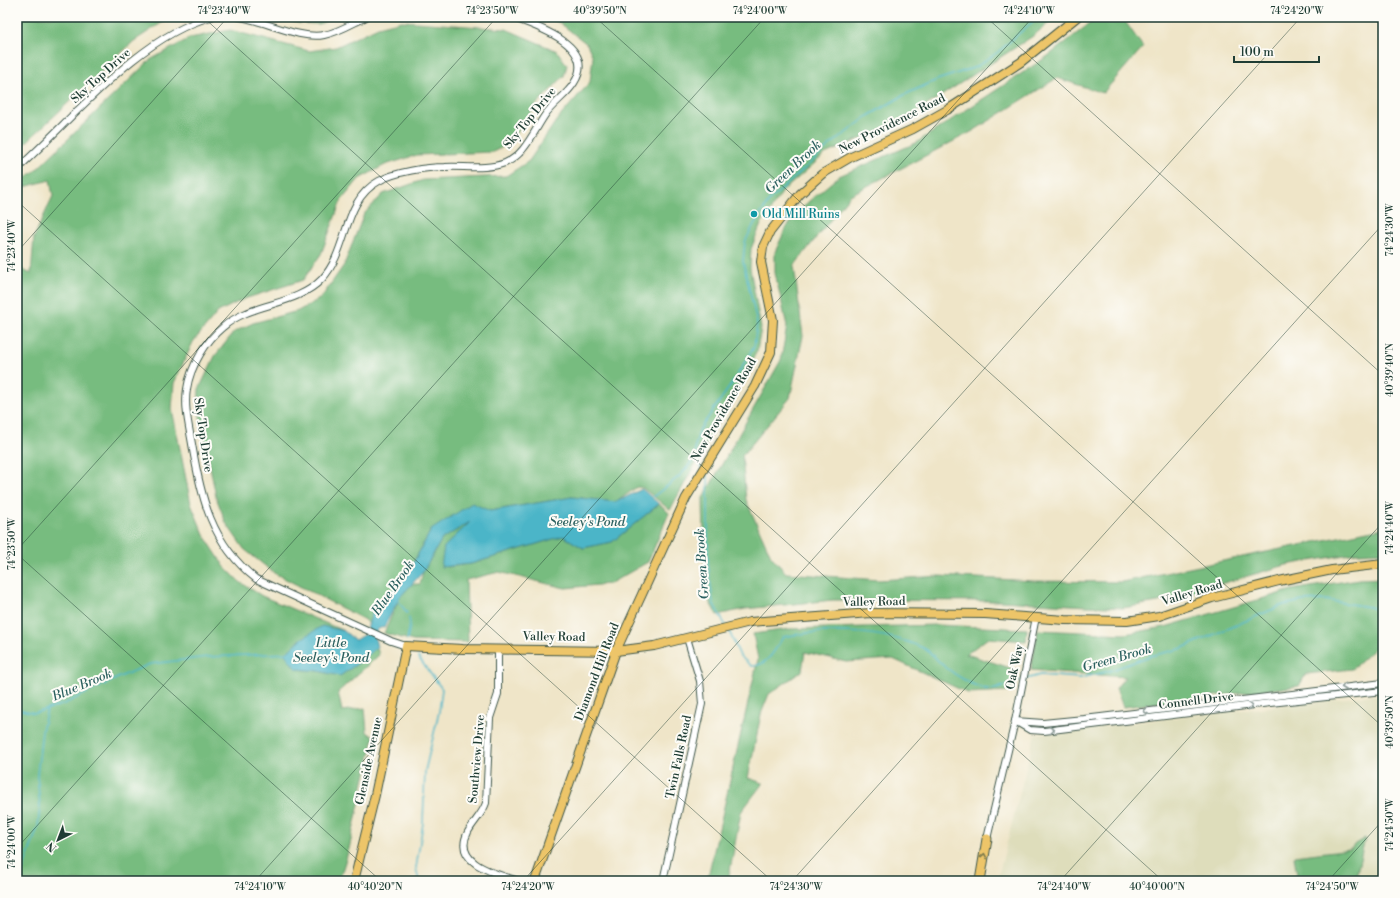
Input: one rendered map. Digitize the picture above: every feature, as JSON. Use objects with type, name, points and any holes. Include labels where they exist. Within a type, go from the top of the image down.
[{"type":"highway","points":[[980,881],[987,839]]},
{"type":"main road","name":"New Providence Road","points":[[698,478],[755,386],[771,352],[773,320],[762,268],[762,254],[770,232],[784,212],[800,194],[822,174],[851,158],[913,129],[953,106],[1021,62],[1078,17]]},
{"type":"main road","name":"Diamond Hill Road","points":[[535,881],[616,651],[680,511],[698,478]]},
{"type":"main road","name":"Valley Road","points":[[406,646],[498,650],[616,651],[654,646],[734,625],[810,616],[871,614],[985,614],[1114,622],[1140,620],[1173,612],[1212,598],[1280,581],[1332,570],[1383,564]]},
{"type":"main road","name":"Glenside Avenue","points":[[354,881],[375,795],[406,646]]},
{"type":"street","name":"Sky Top Drive","points":[[17,169],[125,66],[166,36],[211,17]]},
{"type":"street","points":[[240,17],[261,21],[300,34],[315,36],[332,33],[366,17]]},
{"type":"street","name":"Sky Top Drive","points":[[366,629],[256,579],[233,557],[215,531],[204,503],[197,476],[186,409],[187,387],[203,352],[224,326],[242,314],[293,298],[305,292],[321,279],[330,267],[338,251],[353,208],[360,197],[370,187],[380,180],[427,168],[493,167],[508,162],[519,154],[547,112],[574,83],[579,71],[579,62],[575,50],[566,41],[511,17]]},
{"type":"street","name":"Oak Way","points":[[1015,721],[1036,617]]},
{"type":"street","name":"Valley Road","points":[[366,629],[406,646]]},
{"type":"street","name":"Twin Falls Road","points":[[663,881],[702,704],[700,681],[688,638]]},
{"type":"street","name":"Southview Drive","points":[[498,650],[498,694],[490,718],[486,803],[481,815],[468,832],[465,848],[469,857],[476,865],[518,881]]},
{"type":"street","name":"Connell Drive","points":[[1015,721],[1043,723],[1383,684]]},
{"type":"street","name":"Connell Drive","points":[[1015,721],[1030,730],[1044,731],[1270,703],[1383,692]]},
{"type":"street","points":[[987,839],[1015,721]]},
{"type":"shaded area","points":[[1373,695],[1383,697],[1383,881],[997,881],[1035,734]]},
{"type":"green space","points":[[17,17],[174,17],[166,20],[134,41],[17,151]]},
{"type":"green space","points":[[278,17],[336,17],[319,24],[298,23]]},
{"type":"green space","points":[[546,17],[1056,17],[1033,36],[904,120],[825,154],[783,191],[761,224],[751,249],[750,268],[761,328],[757,351],[670,510],[643,488],[637,487],[616,502],[572,497],[490,511],[431,530],[405,578],[373,610],[369,624],[363,619],[274,573],[244,549],[226,523],[216,497],[198,406],[199,389],[215,356],[234,332],[253,323],[298,311],[321,298],[344,265],[364,214],[383,194],[423,180],[506,176],[529,161],[556,121],[590,82],[593,57],[587,44],[560,23]]},
{"type":"green space","points":[[1098,17],[1122,17],[1143,47],[1103,93],[1057,78],[973,131],[850,195],[794,266],[803,336],[790,398],[742,456],[746,500],[771,556],[786,573],[879,580],[939,576],[1034,581],[1122,582],[1382,528],[1383,552],[1356,553],[1286,565],[1158,602],[1123,608],[1001,601],[833,600],[745,609],[717,615],[705,594],[703,498],[781,360],[787,326],[775,273],[775,252],[786,228],[808,202],[839,176],[916,143],[1048,56]]},
{"type":"green space","points":[[402,21],[506,29],[557,51],[567,65],[564,76],[536,105],[510,143],[493,152],[417,155],[385,165],[359,179],[341,201],[321,254],[303,280],[244,299],[218,312],[193,342],[174,383],[172,409],[191,504],[204,535],[224,566],[240,582],[262,596],[344,631],[322,626],[296,669],[318,671],[340,676],[360,662],[377,647],[379,655],[338,692],[342,711],[365,708],[367,732],[374,737],[349,849],[339,881],[17,881],[17,267],[31,274],[34,237],[53,196],[50,180],[17,189],[17,184],[35,171],[150,60],[190,38],[230,30],[309,51],[336,47],[378,27]]},
{"type":"green space","points":[[659,504],[669,513],[648,562],[609,584],[565,588],[499,572],[466,580],[468,642],[413,641],[384,633],[400,597],[411,584],[420,584],[423,572],[442,539],[472,521],[444,547],[447,567],[471,564],[563,536],[583,548],[612,542]]},
{"type":"green space","points":[[1383,578],[1383,646],[1378,645],[1352,669],[1306,674],[1299,686],[1123,707],[1116,688],[1125,677],[1031,670],[1038,630],[1125,634],[1165,627],[1292,590],[1359,579]]},
{"type":"green space","points":[[936,625],[1027,629],[1026,641],[988,638],[966,654],[1017,670],[1011,691],[968,693],[893,659],[846,662],[805,652],[802,671],[769,694],[761,714],[748,778],[763,783],[741,812],[728,881],[707,881],[758,659],[753,634],[790,629]]},
{"type":"green space","points":[[1365,838],[1355,881],[1298,881],[1294,856],[1351,849],[1355,844]]},
{"type":"water","name":"Seeley's Pond","points":[[642,489],[659,504],[612,542],[583,548],[563,536],[471,564],[441,567],[444,547],[470,522],[442,539],[423,572],[400,597],[384,627],[378,629],[375,638],[377,647],[360,662],[340,676],[318,671],[296,669],[285,654],[301,639],[322,626],[344,631],[355,640],[365,634],[373,610],[405,578],[431,530],[472,503],[490,511],[572,497],[616,502]]},
{"type":"waterway","name":"Green Brook","points":[[701,468],[695,454],[695,446],[700,429],[733,382],[754,347],[757,323],[743,261],[745,242],[754,224],[769,201],[830,145],[868,116],[906,94],[937,80],[976,67],[998,52],[1038,17]]},
{"type":"waterway","name":"Blue Brook","points":[[650,499],[682,474],[692,461],[695,454]]},
{"type":"waterway","name":"Green Brook","points":[[705,474],[708,477],[708,564],[713,603],[726,626]]},
{"type":"waterway","points":[[397,599],[407,613]]},
{"type":"waterway","name":"Green Brook","points":[[1026,679],[1040,675],[1081,678],[1109,671],[1150,656],[1180,649],[1283,605],[1303,601],[1325,600],[1369,607],[1383,612]]},
{"type":"waterway","points":[[407,640],[410,624],[409,618]]},
{"type":"waterway","name":"Green Brook","points":[[729,631],[740,656],[751,666],[757,665],[766,660],[774,652],[783,637],[817,632],[854,632],[890,637],[923,648],[954,674],[982,688],[995,689],[1021,680]]},
{"type":"waterway","name":"Blue Brook","points":[[17,709],[35,713],[64,704],[150,664],[208,657],[288,653]]},
{"type":"waterway","points":[[418,657],[442,689],[439,712],[425,771],[423,823],[416,868],[419,881]]},
{"type":"waterway","points":[[19,881],[38,827],[40,805],[37,775],[42,731],[47,709]]},
{"type":"place","name":"Old Mill Ruins","points":[[754,214]]},
{"type":"water label","name":"Little Seeley's Pond","points":[[331,650]]}]
